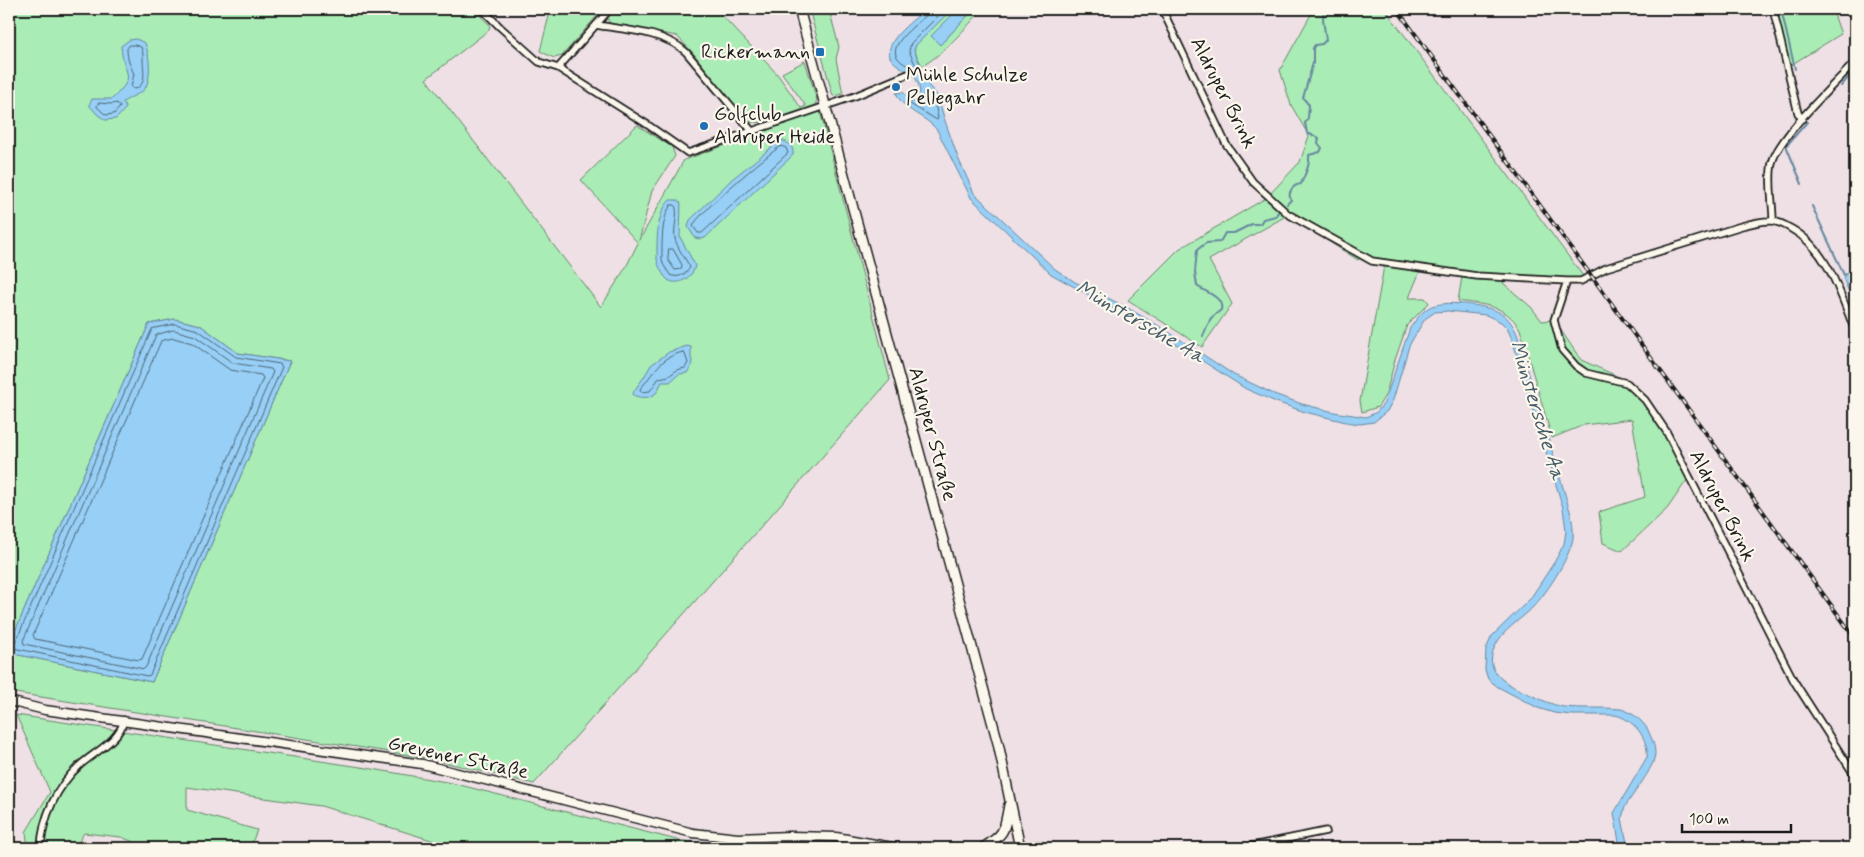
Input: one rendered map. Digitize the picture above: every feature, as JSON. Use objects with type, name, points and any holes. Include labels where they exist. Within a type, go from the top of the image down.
[{"type":"main road","name":"Aldruper Straße","points":[[798,9],[998,743],[1020,847]]},
{"type":"main road","points":[[983,848],[1000,837],[1004,831],[1010,800]]},
{"type":"street","points":[[482,9],[539,62],[558,68],[645,123],[688,153],[825,106],[908,74]]},
{"type":"street","points":[[558,68],[610,9]]},
{"type":"street","name":"Aldruper Brink","points":[[1162,9],[1226,144],[1253,182],[1288,214],[1372,261],[1477,276],[1581,281],[1606,268],[1738,227],[1757,222],[1773,221]]},
{"type":"street","points":[[1773,9],[1798,113],[1802,119]]},
{"type":"street","points":[[1851,9],[1855,18]]},
{"type":"street","points":[[596,26],[645,34],[678,45],[686,52],[751,130]]},
{"type":"street","points":[[1855,62],[1780,145],[1772,162],[1770,180],[1773,221],[1783,224],[1806,238],[1819,252],[1832,276],[1855,331]]},
{"type":"street","name":"Aldruper Brink","points":[[1567,281],[1554,320],[1562,350],[1576,366],[1586,373],[1627,383],[1645,400],[1666,431],[1794,681],[1855,776]]},
{"type":"street","name":"Grevener Straße","points":[[9,701],[45,710],[422,764],[693,833],[738,838],[836,837],[898,848]]},
{"type":"street","points":[[41,848],[50,812],[62,786],[78,768],[114,737],[122,728],[124,720]]},
{"type":"street","points":[[1242,848],[1326,831]]},
{"type":"street","points":[[991,848],[1040,845],[1044,848]]},
{"type":"green space","points":[[9,9],[473,9],[490,25],[489,30],[426,79],[601,307],[626,267],[638,243],[581,180],[637,125],[672,147],[675,156],[652,191],[639,241],[684,160],[820,111],[890,380],[534,784],[427,758],[9,692],[9,653],[152,682],[290,361],[238,353],[200,325],[175,319],[149,324],[9,645]]},
{"type":"green space","points":[[553,9],[603,9],[562,56],[554,58],[540,51],[550,12]]},
{"type":"green space","points":[[615,9],[716,9],[778,75],[801,108],[806,106],[782,73],[805,61],[817,100],[814,107],[769,123],[747,122],[694,54],[677,36],[612,24],[608,21],[608,17]]},
{"type":"green space","points":[[809,9],[829,9],[839,47],[836,59],[843,94],[833,96]]},
{"type":"green space","points":[[952,9],[958,9],[931,36],[940,45],[974,9],[983,9],[946,48],[922,66],[914,50],[916,45]]},
{"type":"green space","points":[[1314,9],[1385,9],[1583,276],[1573,280],[1477,274],[1373,260],[1363,255],[1358,260],[1284,213],[1286,216],[1209,260],[1232,304],[1202,347],[1128,300],[1179,249],[1266,198],[1275,206],[1267,197],[1300,162],[1309,136],[1291,105],[1280,70]]},
{"type":"green space","points":[[1776,9],[1832,9],[1841,34],[1789,66]]},
{"type":"green space","points":[[1384,266],[1420,271],[1409,298],[1425,298],[1429,303],[1407,325],[1386,394],[1378,407],[1362,412],[1360,401]]},
{"type":"green space","points":[[1462,277],[1505,280],[1503,283],[1531,307],[1542,321],[1554,320],[1581,360],[1628,381],[1645,400],[1664,431],[1687,480],[1667,509],[1622,551],[1603,543],[1599,512],[1645,497],[1632,419],[1584,425],[1552,438],[1520,329],[1501,310],[1485,305],[1458,301]]},
{"type":"green space","points":[[16,715],[367,768],[452,783],[677,840],[726,847],[784,846],[785,848],[457,848],[321,806],[187,787],[187,810],[257,830],[250,848],[149,848],[121,837],[84,833],[75,848],[28,848],[26,832],[50,792]]},
{"type":"water","name":"Münstersche Aa","points":[[926,9],[952,9],[916,45],[914,50],[929,86],[938,96],[958,158],[974,193],[1055,269],[1075,282],[1126,307],[1164,329],[1234,375],[1274,394],[1302,404],[1366,417],[1377,412],[1384,403],[1410,328],[1425,310],[1439,304],[1469,304],[1498,311],[1508,319],[1517,334],[1570,511],[1573,524],[1573,538],[1562,567],[1534,606],[1501,637],[1493,652],[1491,661],[1498,676],[1505,682],[1543,700],[1564,707],[1625,710],[1633,714],[1646,726],[1653,741],[1655,753],[1648,773],[1625,807],[1622,818],[1628,848],[1620,848],[1614,813],[1647,757],[1645,743],[1639,730],[1622,717],[1615,715],[1572,715],[1554,713],[1538,708],[1498,687],[1488,679],[1485,670],[1486,649],[1492,636],[1530,599],[1564,544],[1566,531],[1563,508],[1512,339],[1507,328],[1501,322],[1486,315],[1448,311],[1435,312],[1425,319],[1409,346],[1393,400],[1387,411],[1374,422],[1360,424],[1346,422],[1305,412],[1246,389],[1170,340],[1051,274],[971,198],[937,130],[904,105],[896,93],[903,92],[908,97],[920,93],[914,74],[912,75],[894,62],[890,57],[889,50],[902,30]]},
{"type":"water","points":[[958,9],[974,9],[940,45],[931,36]]},
{"type":"water","points":[[136,39],[145,43],[148,54],[149,74],[147,86],[144,90],[123,102],[126,108],[116,119],[105,120],[89,105],[92,99],[112,99],[125,84],[127,75],[121,46],[129,40]]},
{"type":"water","points":[[781,140],[790,145],[793,149],[793,155],[705,238],[695,238],[688,227],[690,220],[732,179]]},
{"type":"water","points":[[670,200],[677,200],[681,203],[680,237],[695,265],[689,276],[677,282],[672,282],[666,278],[658,265],[657,259],[657,236],[660,220],[665,206]]},
{"type":"water","points":[[1855,270],[1855,286],[1848,290],[1843,278],[1846,273]]},
{"type":"water","points":[[175,319],[200,325],[238,353],[290,361],[152,682],[9,653],[9,645],[149,324]]},
{"type":"water","points":[[687,346],[691,347],[693,364],[687,373],[679,374],[670,382],[662,382],[654,395],[642,397],[633,395],[651,365],[669,352]]},
{"type":"waterway","points":[[1287,204],[1291,200],[1291,189],[1301,184],[1308,167],[1309,155],[1320,152],[1322,148],[1318,143],[1319,138],[1307,133],[1305,123],[1308,118],[1309,105],[1303,98],[1313,63],[1313,48],[1315,45],[1322,44],[1326,40],[1323,19],[1324,9]]},
{"type":"waterway","points":[[1781,9],[1795,69]]},
{"type":"waterway","points":[[1841,86],[1855,70]]},
{"type":"waterway","points":[[1802,184],[1787,145],[1807,122]]},
{"type":"waterway","points":[[1812,206],[1844,275]]},
{"type":"waterway","name":"Münstersche Aa","points":[[1203,336],[1211,318],[1221,310],[1221,305],[1217,298],[1197,286],[1195,272],[1197,250],[1206,243],[1220,242],[1225,233],[1234,233],[1252,224],[1260,224],[1263,219],[1276,216],[1278,212]]},
{"type":"railway","points":[[1397,9],[1855,638]]},
{"type":"place","name":"Rickermann","points":[[820,52]]},
{"type":"place","name":"Mühle Schulze Pellegahr","points":[[896,87]]},
{"type":"place","name":"Golfclub Aldruper Heide","points":[[704,126]]}]
